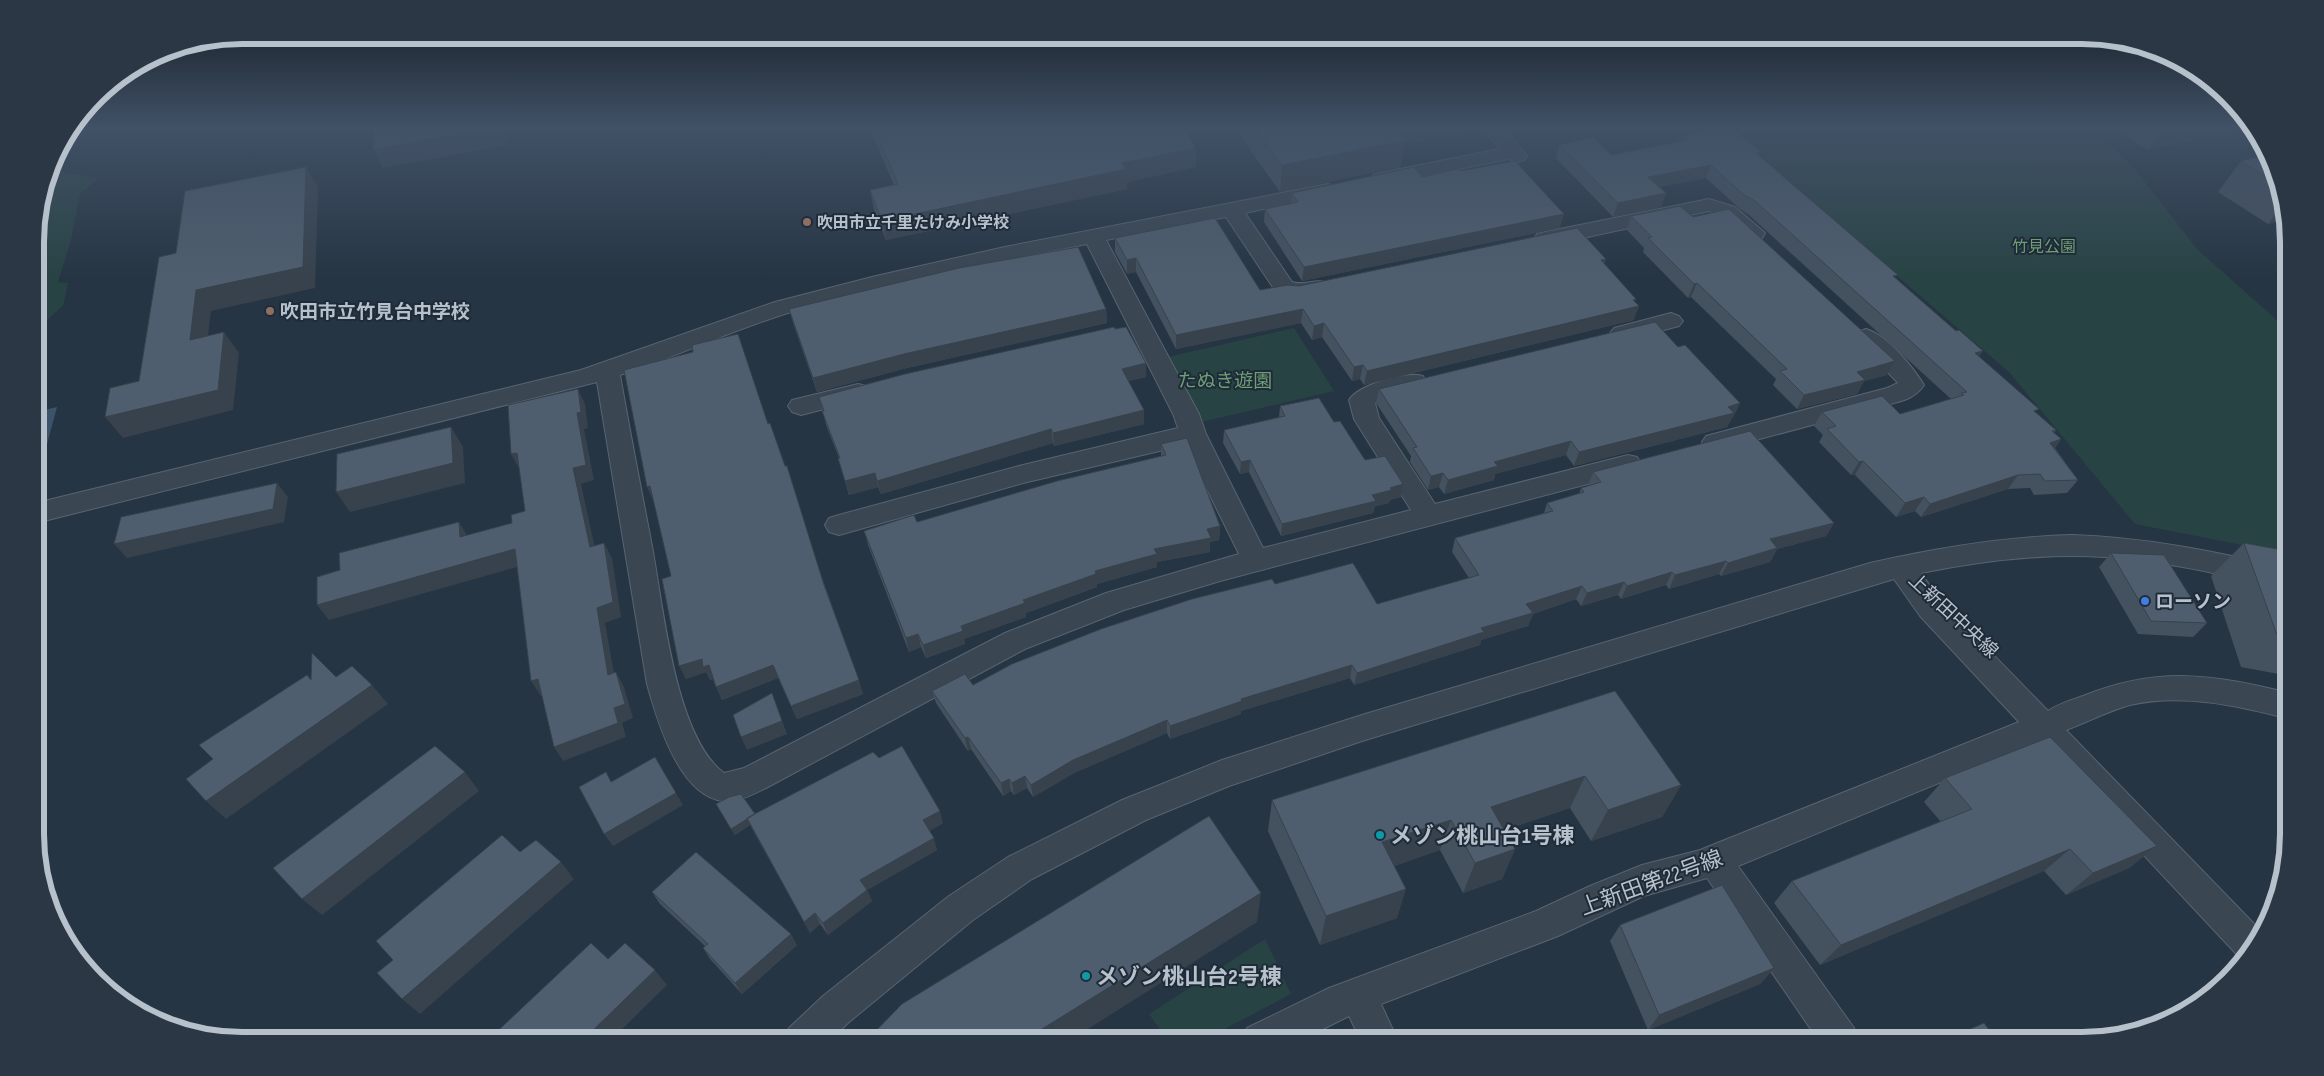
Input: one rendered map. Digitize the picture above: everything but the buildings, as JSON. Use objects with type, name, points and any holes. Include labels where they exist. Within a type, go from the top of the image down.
[{"type":"street","points":[[44,511],[507,398],[606,371],[740,320],[810,299],[944,267],[1395,177]]},
{"type":"street","points":[[1527,243],[1709,205],[1717,206],[1731,213],[1768,246]]},
{"type":"street","points":[[1232,210],[1275,276],[1286,289],[1296,291],[1333,284]]},
{"type":"street","points":[[1094,237],[1126,302],[1141,325],[1186,414],[1193,434],[1256,561]]},
{"type":"street","points":[[1598,338],[1671,321]]},
{"type":"street","points":[[1686,450],[1885,397],[1908,389],[1912,385],[1904,372],[1852,324]]},
{"type":"street","points":[[1115,330],[1141,325]]},
{"type":"street","points":[[606,371],[662,684],[672,720],[699,768],[715,786],[732,787],[755,778],[986,656],[1040,630],[1146,591],[1649,459]]},
{"type":"street","points":[[1428,516],[1367,419],[1360,400],[1374,392],[1436,377]]},
{"type":"street","points":[[801,406],[879,386]]},
{"type":"street","points":[[839,526],[1022,474],[1193,434]]},
{"type":"street","points":[[812,1032],[836,1009],[961,908],[1020,868],[1134,810],[1222,774],[1362,728],[1900,566],[1998,548],[2057,546],[2138,550],[2280,577]]},
{"type":"street","name":"上新田中央線","points":[[1900,566],[1930,608],[2258,925]]},
{"type":"street","name":"上新田第22号線","points":[[1278,1032],[1330,1006],[1546,924],[1575,909],[1676,869],[1701,865],[1714,860],[2111,699],[2149,690],[2202,691],[2244,695],[2280,704]]},
{"type":"street","name":"上新田中央線","points":[[2051,723],[2249,941]]},
{"type":"street","points":[[1714,860],[1835,1032]]},
{"type":"street","points":[[1358,996],[1376,1032]]},
{"type":"green space","points":[[54,177],[99,179],[80,193],[71,240],[58,282],[68,283],[63,306],[44,323],[44,229],[50,190]]},
{"type":"green space","name":"竹見公園","points":[[1782,177],[2141,177],[2197,249],[2280,323],[2280,552],[2135,524],[2009,372]]},
{"type":"green space","name":"たぬき遊園","points":[[1294,328],[1334,391],[1201,422],[1168,357]]},
{"type":"green space","points":[[1265,939],[1291,994],[1219,1032],[1162,1032],[1149,1014]]},
{"type":"water","points":[[57,407],[44,455],[44,410]]},
{"type":"place","name":"吹田市立千里たけみ小学校","points":[[807,222]]},
{"type":"place","name":"吹田市立竹見台中学校","points":[[270,311]]},
{"type":"place","name":"ローソン","points":[[2145,601]]},
{"type":"place","name":"メゾン桃山台1号棟","points":[[1380,835]]},
{"type":"place","name":"メゾン桃山台2号棟","points":[[1086,976]]}]
